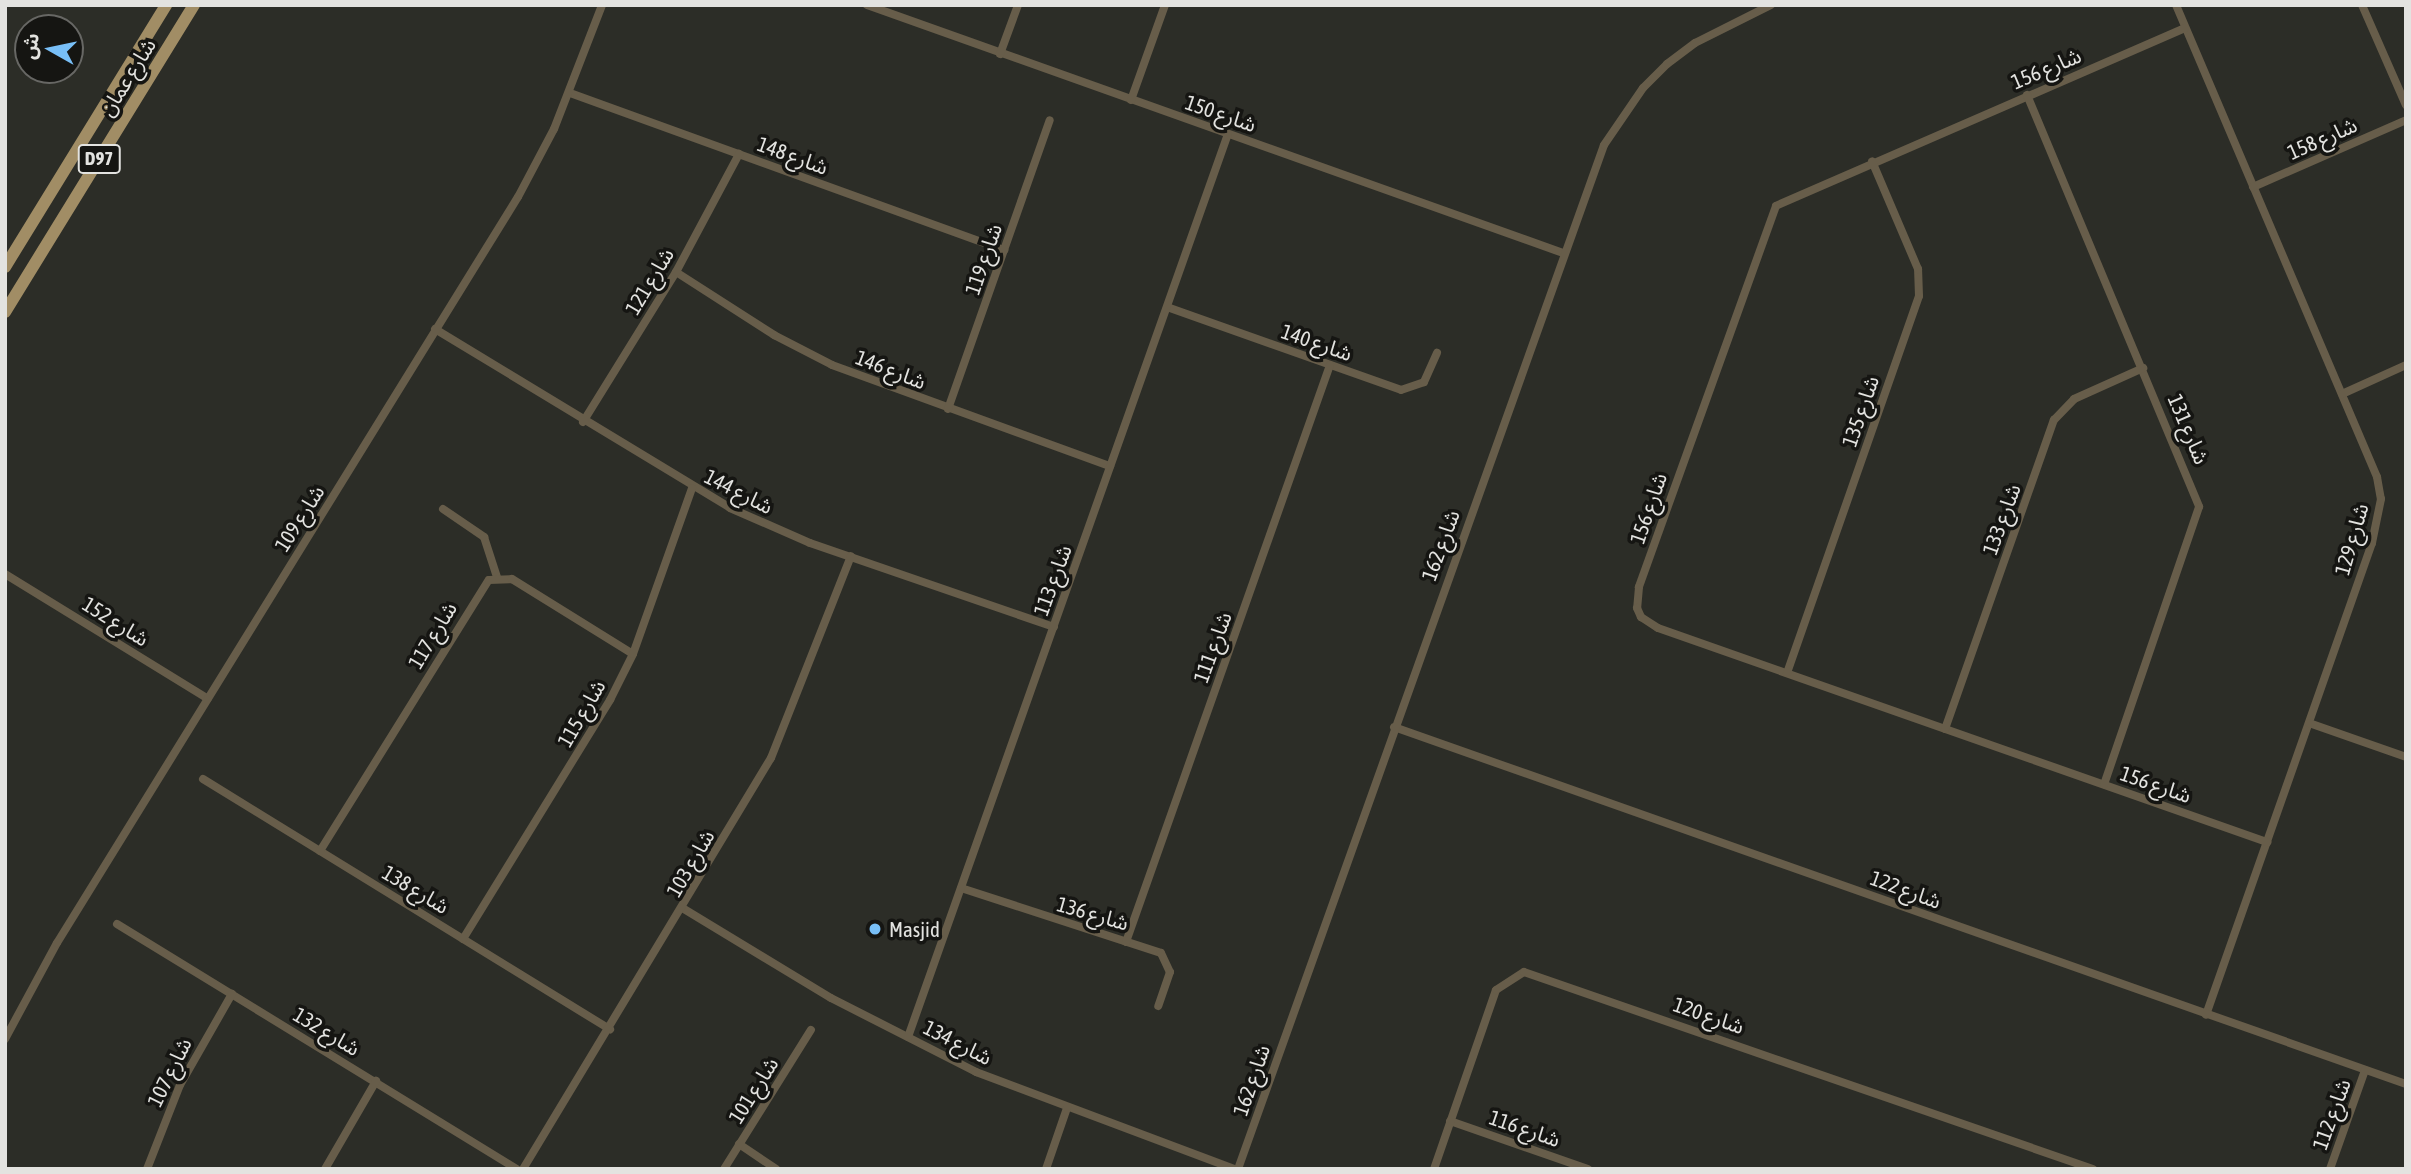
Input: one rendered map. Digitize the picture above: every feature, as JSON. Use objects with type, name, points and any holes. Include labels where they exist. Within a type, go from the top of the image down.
[{"type":"main road","name":"شارع عمان","points":[[5,267],[166,5]]},
{"type":"main road","name":"شارع عمان","points":[[5,312],[194,5]]},
{"type":"street","name":"شارع 109","points":[[5,1039],[37,977],[531,175],[570,93],[602,5]]},
{"type":"street","name":"شارع 150","points":[[867,5],[1563,253]]},
{"type":"street","points":[[1000,54],[1018,5]]},
{"type":"street","points":[[1131,100],[1165,5]]},
{"type":"street","name":"شارع 162","points":[[1236,1169],[1604,145],[1643,88],[1695,43],[1771,5]]},
{"type":"street","name":"شارع 129","points":[[2176,5],[2377,477],[2379,521],[2206,1015]]},
{"type":"street","points":[[2362,5],[2406,105]]},
{"type":"street","name":"شارع 156","points":[[2185,28],[1785,199],[1770,215],[1636,597],[1641,617],[1649,624],[2267,842]]},
{"type":"street","name":"شارع 148","points":[[570,93],[1004,250]]},
{"type":"street","name":"شارع 131","points":[[2027,95],[2199,507],[2104,784]]},
{"type":"street","name":"شارع 119","points":[[948,409],[1050,120]]},
{"type":"street","name":"شارع 158","points":[[2253,187],[2406,120]]},
{"type":"street","name":"شارع 113","points":[[908,1037],[1228,134]]},
{"type":"street","name":"شارع 121","points":[[583,422],[676,272],[739,154]]},
{"type":"street","name":"شارع 135","points":[[1787,673],[1919,296],[1918,269],[1872,161]]},
{"type":"street","name":"شارع 146","points":[[676,272],[803,351],[948,409],[1110,466]]},
{"type":"street","name":"شارع 140","points":[[1167,307],[1410,391],[1424,382],[1437,353]]},
{"type":"street","name":"شارع 144","points":[[435,329],[692,488],[770,527],[1054,626]]},
{"type":"street","name":"شارع 111","points":[[1126,942],[1330,365]]},
{"type":"street","points":[[2342,394],[2406,365]]},
{"type":"street","name":"شارع 133","points":[[1945,729],[2054,420],[2074,399],[2143,368]]},
{"type":"street","name":"شارع 115","points":[[463,939],[604,710],[633,654],[692,488]]},
{"type":"street","points":[[443,509],[484,537],[497,578],[512,579],[633,654]]},
{"type":"street","name":"شارع 103","points":[[523,1169],[684,909],[780,741],[851,556]]},
{"type":"street","name":"شارع 152","points":[[5,574],[208,699]]},
{"type":"street","name":"شارع 117","points":[[320,851],[478,592],[497,578]]},
{"type":"street","points":[[2309,723],[2406,757]]},
{"type":"street","name":"شارع 122","points":[[1394,727],[2406,1084]]},
{"type":"street","name":"شارع 138","points":[[203,779],[610,1029]]},
{"type":"street","name":"شارع 136","points":[[961,888],[1161,953],[1170,965],[1158,1006]]},
{"type":"street","name":"شارع 134","points":[[684,909],[776,967],[976,1072],[1236,1169]]},
{"type":"street","name":"شارع 132","points":[[117,924],[517,1169]]},
{"type":"street","name":"شارع 120","points":[[1433,1169],[1496,990],[1513,975],[1535,972],[2093,1169]]},
{"type":"street","name":"شارع 107","points":[[147,1169],[180,1085],[232,994]]},
{"type":"street","name":"شارع 101","points":[[724,1169],[811,1030]]},
{"type":"street","name":"شارع 112","points":[[2330,1169],[2365,1070]]},
{"type":"street","points":[[326,1169],[376,1081]]},
{"type":"street","points":[[1045,1169],[1067,1108]]},
{"type":"street","name":"شارع 116","points":[[1450,1121],[1588,1169]]},
{"type":"street","points":[[739,1144],[776,1169]]},
{"type":"place","name":"Masjid","points":[[875,929]]}]
